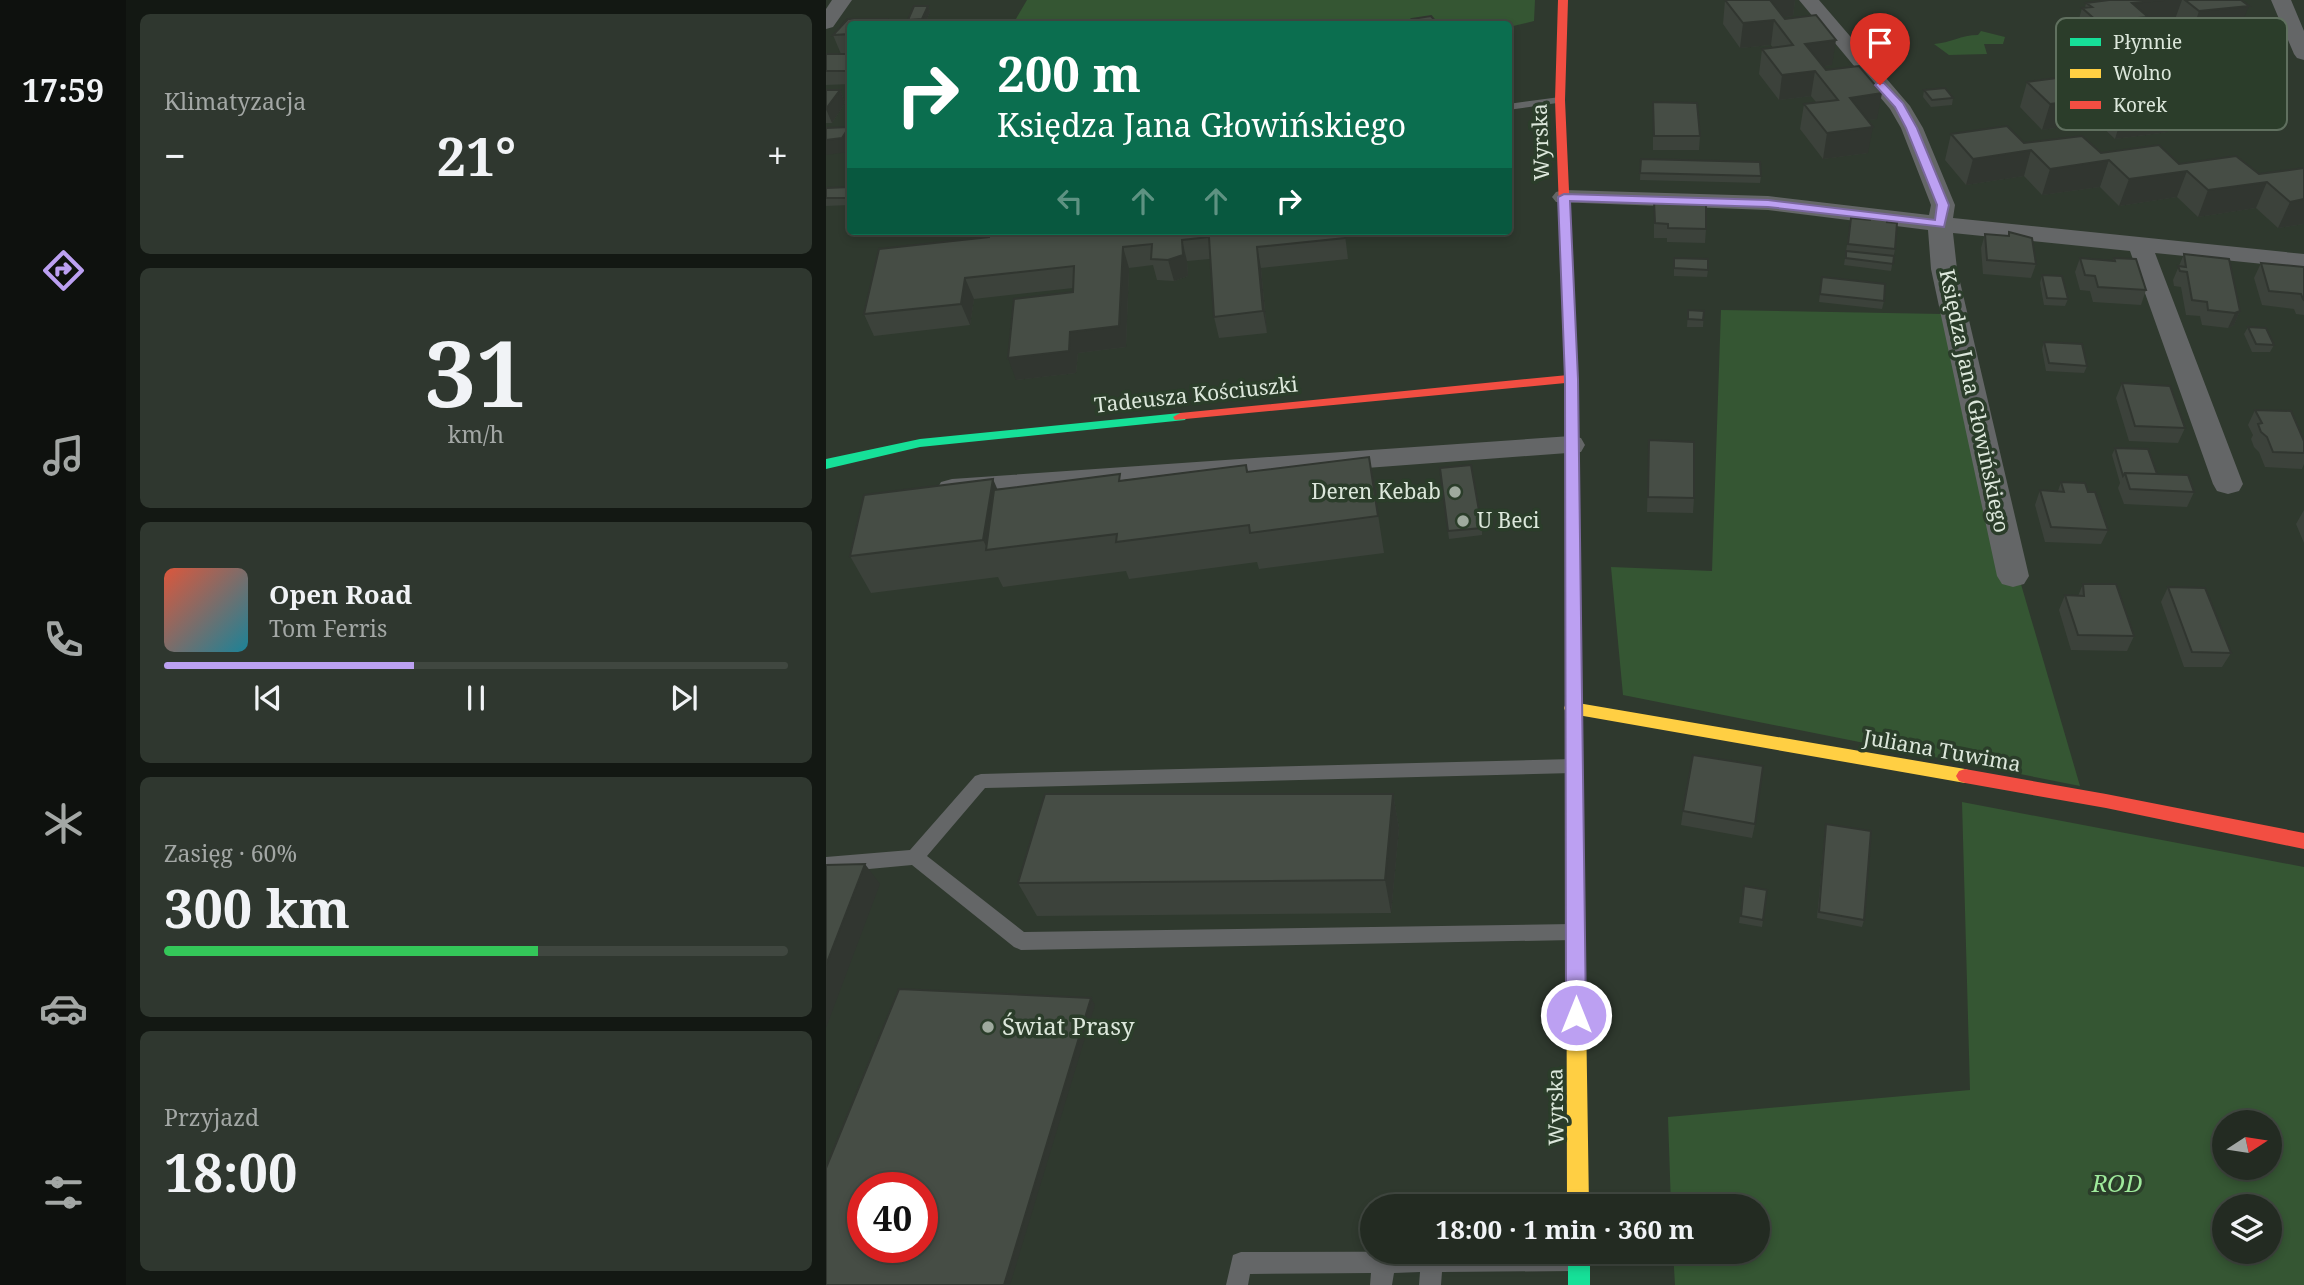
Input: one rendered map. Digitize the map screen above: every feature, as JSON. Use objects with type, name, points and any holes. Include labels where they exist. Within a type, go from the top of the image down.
[{"type":"street","points":[[826,23],[842,0]]},
{"type":"street","name":"Wyrska","points":[[1563,0],[1560,100],[1571,379],[1578,1194]]},
{"type":"street","name":"Księdza Jana Głowińskiego","points":[[1809,0],[1861,65],[1899,106],[1912,128],[1943,205],[1940,224],[1944,270],[2013,576]]},
{"type":"street","points":[[2281,0],[2304,54]]},
{"type":"street","points":[[1564,197],[1768,204],[2304,261]]},
{"type":"street","points":[[2140,245],[2228,484]]},
{"type":"street","name":"Tadeusza Kościuszki","points":[[826,464],[920,443],[1571,379]]},
{"type":"street","points":[[922,491],[1571,444]]},
{"type":"street","name":"Juliana Tuwima","points":[[1572,708],[2106,801],[2304,841]]},
{"type":"street","points":[[1579,1264],[1579,1285]]},
{"type":"lane","points":[[1512,106],[1560,100]]},
{"type":"lane","points":[[915,858],[981,781],[1573,766]]},
{"type":"lane","points":[[826,865],[915,858],[1021,941],[1575,932]]},
{"type":"lane","points":[[1237,1285],[1241,1263],[1360,1262]]},
{"type":"lane","points":[[1381,1285],[1384,1264]]},
{"type":"lane","points":[[1430,1285],[1432,1264]]},
{"type":"green space","points":[[1027,0],[1535,0],[1534,21],[1512,26],[1512,21],[1015,21]]},
{"type":"green space","points":[[1981,31],[2005,37],[2003,44],[1984,44],[1987,54],[1949,55],[1934,44],[1978,35]]},
{"type":"green space","points":[[1721,310],[1942,314],[2080,786],[1623,695],[1611,567],[1712,571]]},
{"type":"green space","name":"ROD","points":[[1962,802],[2304,867],[2304,1285],[1675,1285],[1674,1264],[1770,1264],[1770,1194],[1671,1194],[1668,1117],[1970,1090]]},
{"type":"building","points":[[1725,0],[1770,0],[1785,19],[1816,15],[1836,40],[1805,44],[1826,70],[1859,66],[1882,93],[1850,98],[1873,127],[1827,133],[1804,104],[1838,100],[1815,71],[1782,75],[1762,49],[1793,45],[1774,20],[1743,23]]},
{"type":"building","points":[[2109,0],[2164,0],[2132,3],[2148,17],[2138,18],[2093,18],[2082,8],[2092,7],[2086,3]]},
{"type":"building","points":[[2185,0],[2241,0],[2249,6],[2199,11]]},
{"type":"building","points":[[914,6],[928,6],[922,19],[908,20]]},
{"type":"building","points":[[1431,16],[1435,21],[1414,21],[1412,19]]},
{"type":"building","points":[[848,19],[887,19],[847,21],[847,34],[833,35]]},
{"type":"building","points":[[826,54],[847,54],[847,71],[826,71]]},
{"type":"building","points":[[2056,78],[2056,103],[2050,104],[2027,82]]},
{"type":"building","points":[[1945,88],[1953,98],[1932,100],[1924,90]]},
{"type":"building","points":[[826,90],[840,90],[826,109]]},
{"type":"building","points":[[1653,102],[1697,103],[1700,136],[1654,136]]},
{"type":"building","points":[[2007,126],[2024,143],[2082,136],[2101,153],[2159,145],[2179,164],[2236,156],[2259,174],[2304,168],[2304,199],[2290,202],[2267,182],[2208,190],[2187,171],[2129,179],[2109,160],[2050,169],[2031,150],[1973,159],[1951,134]]},
{"type":"building","points":[[847,127],[847,130],[842,138],[826,140],[826,128]]},
{"type":"building","points":[[1641,159],[1760,162],[1761,176],[1640,173]]},
{"type":"building","points":[[847,187],[847,198],[826,198],[826,188]]},
{"type":"building","points":[[1654,201],[1706,202],[1706,229],[1668,228],[1668,224],[1655,223]]},
{"type":"building","points":[[1871,215],[1888,217],[1887,222],[1897,223],[1895,249],[1848,244],[1851,218],[1870,220]]},
{"type":"building","points":[[2009,232],[2032,238],[2036,264],[1987,260],[1985,234],[2009,236]]},
{"type":"building","points":[[1345,235],[1345,238],[1257,247],[1263,311],[1214,317],[1209,237],[1182,240],[1183,255],[1168,260],[1151,259],[1152,244],[1123,247],[1119,326],[1070,332],[1069,351],[1008,358],[1014,299],[1073,292],[1074,266],[965,278],[961,304],[864,314],[879,249],[989,237]]},
{"type":"building","points":[[1846,251],[1894,256],[1893,264],[1846,258]]},
{"type":"building","points":[[2184,254],[2229,259],[2240,311],[2235,313],[2208,310],[2207,302],[2192,300],[2187,272],[2180,271],[2178,266],[2186,267]]},
{"type":"building","points":[[1674,258],[1708,259],[1708,270],[1674,268]]},
{"type":"building","points":[[2080,258],[2115,261],[2114,258],[2136,259],[2146,290],[2098,287],[2095,276],[2085,275]]},
{"type":"building","points":[[2261,263],[2304,267],[2304,300],[2301,294],[2269,291]]},
{"type":"building","points":[[2042,275],[2062,276],[2068,299],[2047,298]]},
{"type":"building","points":[[1822,277],[1885,284],[1884,301],[1820,294]]},
{"type":"building","points":[[1688,310],[1704,311],[1703,320],[1688,319]]},
{"type":"building","points":[[2248,327],[2266,328],[2274,345],[2256,344]]},
{"type":"building","points":[[2044,342],[2082,344],[2087,366],[2049,363]]},
{"type":"building","points":[[2122,383],[2170,386],[2185,428],[2135,426]]},
{"type":"building","points":[[2255,410],[2291,411],[2304,441],[2304,453],[2273,452],[2267,437],[2261,432],[2258,424],[2262,423]]},
{"type":"building","points":[[1649,440],[1694,442],[1694,498],[1648,497]]},
{"type":"building","points":[[2115,448],[2148,449],[2157,474],[2125,473],[2123,476]]},
{"type":"building","points":[[1369,457],[1378,516],[1250,533],[1249,525],[1116,542],[1117,534],[986,550],[994,490],[1120,474],[1119,481],[1246,465],[1247,472]]},
{"type":"building","points":[[1471,465],[1482,528],[1448,531],[1440,468]]},
{"type":"building","points":[[2125,473],[2188,475],[2194,492],[2130,489]]},
{"type":"building","points":[[993,479],[983,540],[850,556],[864,495]]},
{"type":"building","points":[[2061,482],[2085,483],[2088,492],[2095,492],[2108,530],[2051,527],[2040,490],[2064,492]]},
{"type":"building","points":[[2083,584],[2116,584],[2134,636],[2078,635],[2065,595],[2084,596]]},
{"type":"building","points":[[2168,587],[2205,588],[2231,653],[2192,652]]},
{"type":"building","points":[[1693,755],[1763,766],[1755,824],[1683,811]]},
{"type":"building","points":[[1045,794],[1393,794],[1385,880],[1018,883]]},
{"type":"building","points":[[1826,824],[1871,831],[1864,920],[1819,912]]},
{"type":"building","points":[[865,864],[826,965],[826,865]]},
{"type":"building","points":[[1744,886],[1767,890],[1763,920],[1741,916]]},
{"type":"building","points":[[899,989],[1091,998],[1004,1285],[826,1285],[826,1168]]},
{"type":"traffic: fast","points":[[1571,372],[1574,752]]},
{"type":"traffic: fast","points":[[826,464],[920,443],[1180,417]]},
{"type":"traffic: fast","points":[[1579,1264],[1579,1285]]},
{"type":"traffic: slow","points":[[1572,708],[1965,776]]},
{"type":"traffic: slow","points":[[1574,752],[1578,1194]]},
{"type":"traffic: jam","points":[[1563,0],[1560,100],[1571,372]]},
{"type":"traffic: jam","points":[[1180,417],[1571,379]]},
{"type":"traffic: jam","points":[[1965,776],[2304,841]]},
{"type":"place","name":"Deren Kebab","points":[[1455,492]]},
{"type":"place","name":"U Beci","points":[[1463,521]]},
{"type":"place","name":"Świat Prasy","points":[[988,1027]]},
{"type":"route","points":[[1576,1015],[1571,379],[1564,197],[1768,204],[1940,224],[1943,205],[1912,128],[1899,106],[1880,85]]}]
